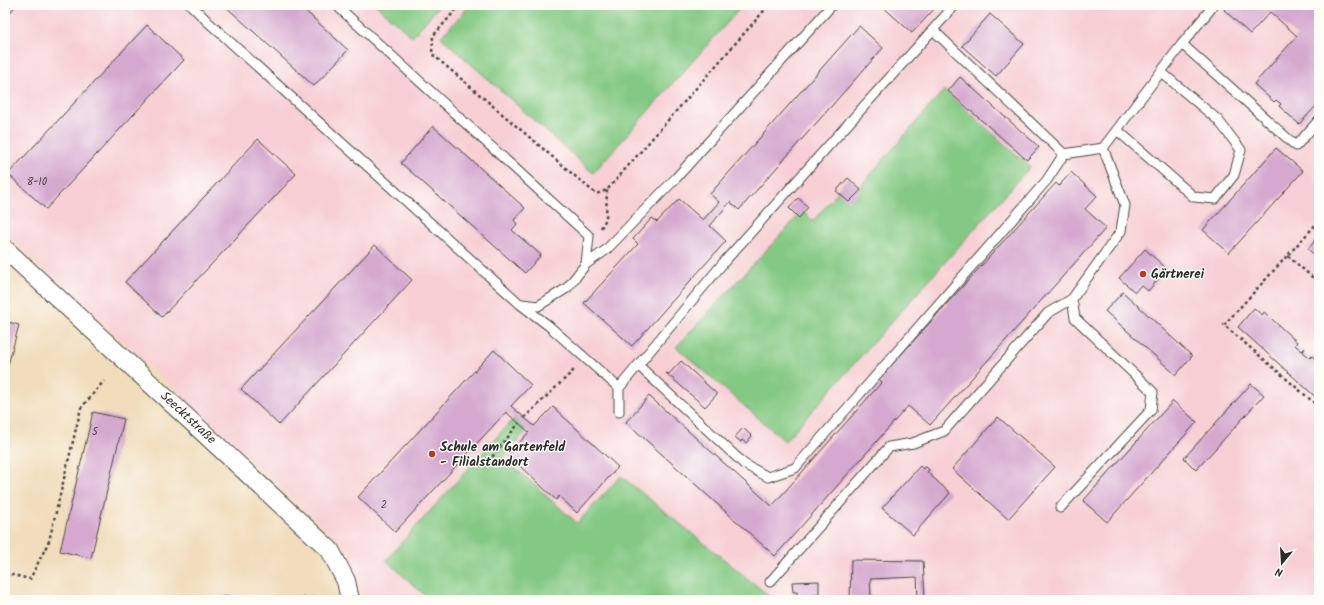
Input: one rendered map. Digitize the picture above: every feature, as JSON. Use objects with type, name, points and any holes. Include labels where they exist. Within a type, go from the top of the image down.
[{"type":"street","name":"Seecktstraße","points":[[5,249],[330,550],[346,581],[350,600]]},
{"type":"lane","points":[[191,5],[520,304],[549,326],[619,388]]},
{"type":"lane","points":[[336,5],[589,236],[586,264]]},
{"type":"lane","points":[[520,304],[538,306],[567,288],[586,264],[606,250],[676,178],[832,5]]},
{"type":"lane","points":[[619,412],[619,388],[638,365],[724,262],[956,5]]},
{"type":"lane","points":[[638,365],[744,464],[768,477],[795,468],[1047,180],[1064,154],[1103,148],[1182,44],[1214,5]]},
{"type":"lane","points":[[933,30],[1064,154]]},
{"type":"lane","points":[[1182,44],[1296,146],[1319,120]]},
{"type":"lane","points":[[1116,130],[1194,197],[1215,199],[1234,174],[1241,150],[1218,120],[1161,72]]},
{"type":"lane","points":[[770,582],[889,447],[913,443],[944,431],[1048,313],[1072,299],[1121,230],[1125,205],[1103,148]]},
{"type":"lane","points":[[1060,508],[1151,410],[1153,392],[1075,318],[1072,299]]},
{"type":"path","points":[[460,5],[433,36],[432,54],[596,194],[607,190],[769,5]]},
{"type":"path","points":[[1319,221],[1224,325],[1319,407]]},
{"type":"path","points":[[1288,256],[1319,283]]},
{"type":"path","points":[[524,418],[574,370]]},
{"type":"path","points":[[5,573],[30,580],[49,541],[81,408],[104,381]]},
{"type":"path","points":[[473,463],[485,466],[519,423]]},
{"type":"shaded area","points":[[5,5],[1319,5],[1319,600],[361,600],[349,551],[5,233]]},
{"type":"green space","points":[[376,5],[440,5],[412,37]]},
{"type":"green space","points":[[470,5],[743,5],[593,173],[441,37]]},
{"type":"green space","points":[[944,90],[1030,167],[785,441],[676,347],[803,211],[813,221],[849,179],[859,188]]},
{"type":"green space","points":[[513,419],[526,431],[503,457],[577,523],[621,476],[773,599],[430,600],[386,560]]},
{"type":"building","points":[[5,5],[17,5],[5,18]]},
{"type":"building","points":[[224,5],[299,5],[348,50],[314,86]]},
{"type":"building","points":[[881,5],[938,5],[912,33]]},
{"type":"building","points":[[1228,5],[1319,5],[1319,103],[1299,124],[1279,106],[1281,104],[1276,100],[1274,102],[1254,84],[1297,36],[1270,12],[1250,34],[1224,10]]},
{"type":"building","points":[[990,14],[1024,44],[996,76],[962,46]]},
{"type":"building","points":[[147,25],[184,60],[46,209],[8,174]]},
{"type":"building","points":[[859,26],[883,48],[739,210],[730,202],[710,226],[726,241],[632,346],[584,303],[638,244],[633,239],[652,218],[657,222],[679,199],[703,220],[719,202],[710,194]]},
{"type":"building","points":[[960,77],[1039,147],[1027,160],[948,91]]},
{"type":"building","points":[[433,126],[525,208],[514,220],[517,224],[512,230],[541,255],[525,273],[401,163]]},
{"type":"building","points":[[258,139],[296,174],[162,317],[125,282]]},
{"type":"building","points":[[1276,148],[1303,171],[1229,253],[1203,230]]},
{"type":"building","points":[[1071,172],[1097,196],[1085,209],[1106,228],[930,425],[908,406],[775,556],[626,422],[649,396],[772,506],[882,382],[879,379],[1056,183],[1059,186]]},
{"type":"building","points":[[848,178],[861,190],[849,202],[836,191]]},
{"type":"building","points":[[798,198],[808,207],[799,218],[789,208]]},
{"type":"building","points":[[1319,236],[1319,259],[1308,249]]},
{"type":"building","points":[[375,245],[412,280],[279,425],[241,389]]},
{"type":"building","name":"Gärtnerei","points":[[1145,249],[1167,269],[1148,291],[1141,285],[1135,292],[1119,278]]},
{"type":"building","points":[[1123,292],[1192,356],[1176,375],[1105,311]]},
{"type":"building","points":[[1254,308],[1262,315],[1264,312],[1297,342],[1295,345],[1302,351],[1305,348],[1303,352],[1310,358],[1312,356],[1319,362],[1319,400],[1238,327]]},
{"type":"building","points":[[5,321],[19,325],[5,376]]},
{"type":"building","name":"Schule am Gartenfeld - Filialstandort","points":[[494,350],[531,385],[511,406],[534,426],[553,407],[618,467],[577,513],[559,496],[556,500],[508,455],[529,432],[506,412],[395,532],[358,497]]},
{"type":"building","points":[[681,361],[717,394],[705,407],[666,373],[669,374]]},
{"type":"building","points":[[1251,384],[1264,395],[1196,470],[1184,458]]},
{"type":"building","points":[[1173,401],[1197,422],[1107,522],[1083,501]]},
{"type":"building","points":[[93,412],[124,419],[91,558],[60,551]]},
{"type":"building","points":[[998,417],[1055,467],[1008,519],[952,469]]},
{"type":"building","points":[[743,428],[752,436],[746,443],[742,440],[741,442],[735,437]]},
{"type":"building","points":[[920,466],[923,469],[925,466],[929,470],[927,472],[950,493],[913,535],[882,508]]},
{"type":"building","points":[[851,560],[923,561],[925,598],[918,598],[917,577],[870,579],[871,597],[874,597],[874,600],[850,600]]},
{"type":"building","points":[[819,581],[819,594],[813,595],[813,600],[798,600],[797,592],[793,592],[792,582]]},
{"type":"building","points":[[229,596],[234,600],[219,600],[222,597]]},
{"type":"building","points":[[316,597],[316,600],[277,600],[277,599]]},
{"type":"place","name":"Gärtnerei","points":[[1143,274]]},
{"type":"place","name":"Schule am Gartenfeld - Filialstandort","points":[[432,454]]}]
